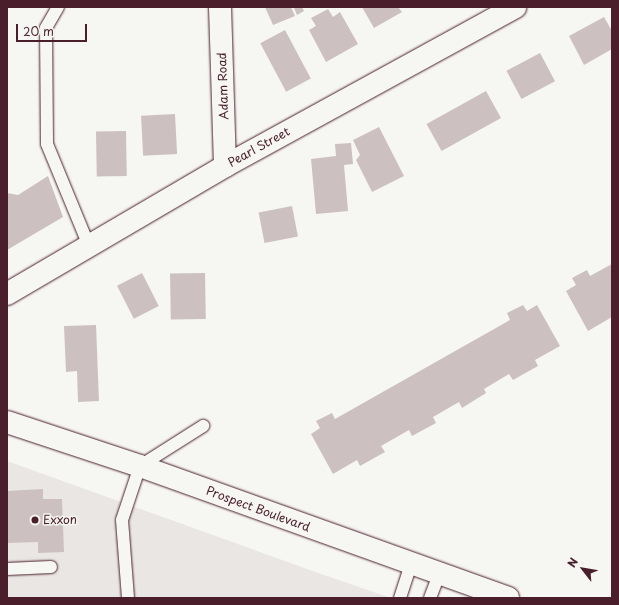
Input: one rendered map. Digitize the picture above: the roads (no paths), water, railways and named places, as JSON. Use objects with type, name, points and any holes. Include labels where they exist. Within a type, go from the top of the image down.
[{"type":"street","name":"Adam Road","points":[[220,7],[225,166]]},
{"type":"street","name":"Pearl Street","points":[[7,294],[225,166],[515,7]]},
{"type":"street","name":"Prospect Boulevard","points":[[8,425],[140,466],[411,565],[508,598]]},
{"type":"lane","points":[[58,7],[46,28],[47,144],[89,246]]},
{"type":"lane","points":[[128,598],[122,520],[140,466],[203,426]]},
{"type":"lane","points":[[400,598],[411,565]]},
{"type":"lane","points":[[7,569],[51,567]]},
{"type":"lane","points":[[430,598],[439,575]]},
{"type":"place","name":"Exxon","points":[[35,520]]}]
